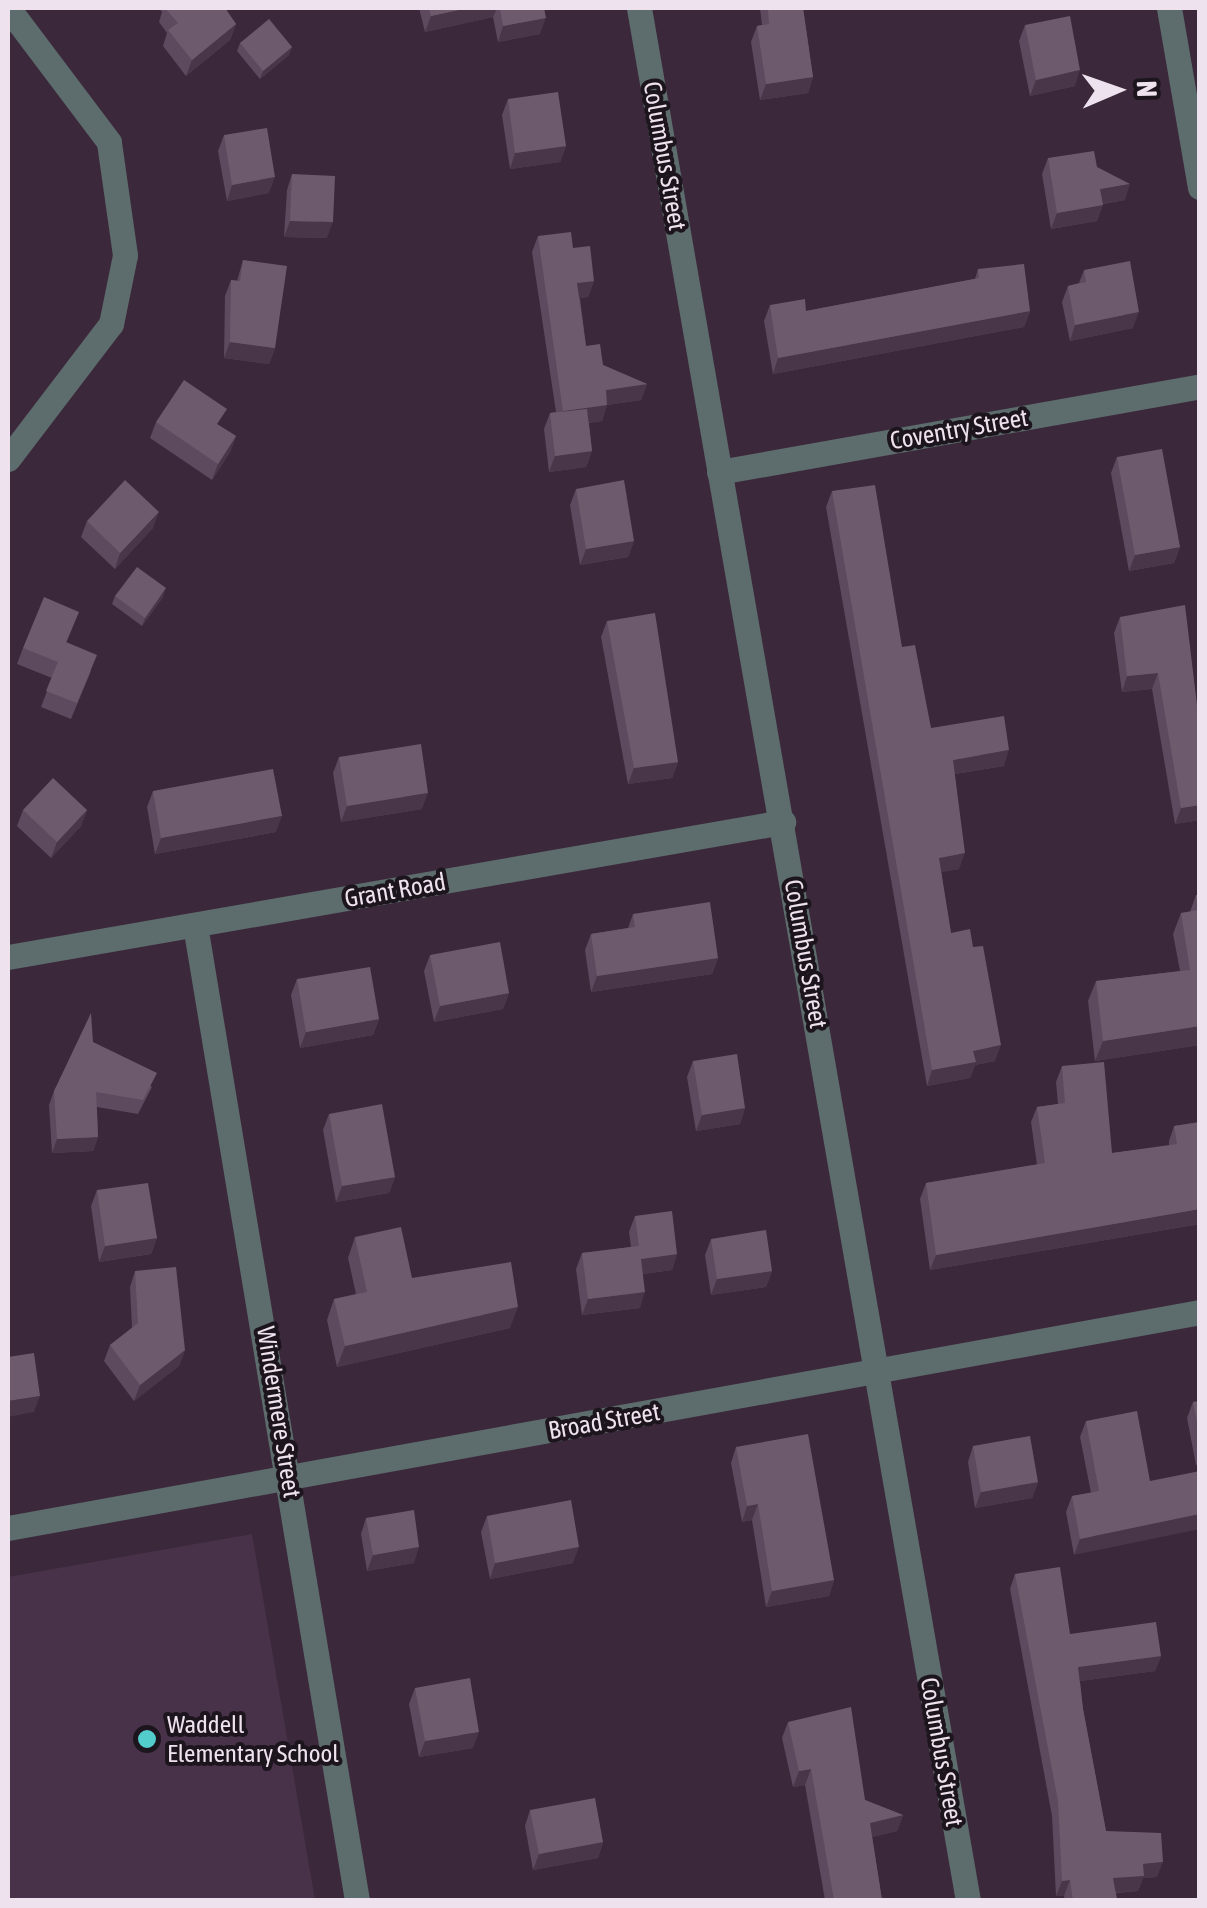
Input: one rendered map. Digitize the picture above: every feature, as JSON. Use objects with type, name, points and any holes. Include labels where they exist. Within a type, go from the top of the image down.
[{"type":"street","points":[[8,8],[108,142],[125,255],[111,324],[8,460]]},
{"type":"street","name":"Columbus Street","points":[[639,8],[968,1900]]},
{"type":"street","points":[[1169,8],[1200,187]]},
{"type":"street","name":"Coventry Street","points":[[719,472],[1200,386]]},
{"type":"street","name":"Grant Road","points":[[8,957],[783,822]]},
{"type":"street","name":"Windermere Street","points":[[195,925],[290,1476],[357,1900]]},
{"type":"street","name":"Broad Street","points":[[8,1528],[1200,1312]]},
{"type":"shaded area","name":"Waddell Elementary School","points":[[252,1534],[315,1900],[8,1900],[8,1577]]},
{"type":"building","points":[[165,8],[225,8],[236,24],[192,60],[168,30],[178,23]]},
{"type":"building","points":[[429,8],[468,8],[431,16]]},
{"type":"building","points":[[500,8],[544,8],[546,18],[503,26]]},
{"type":"building","points":[[768,8],[803,8],[813,77],[766,84],[757,26],[769,24]]},
{"type":"building","points":[[1070,16],[1080,70],[1036,80],[1025,25]]},
{"type":"building","points":[[269,19],[292,47],[263,71],[240,43]]},
{"type":"building","points":[[558,92],[566,146],[515,153],[508,99]]},
{"type":"building","points":[[267,128],[275,177],[232,185],[224,135]]},
{"type":"building","points":[[1094,151],[1097,167],[1130,184],[1100,189],[1103,205],[1057,213],[1048,158]]},
{"type":"building","points":[[292,174],[335,176],[333,222],[290,221]]},
{"type":"building","points":[[571,232],[573,248],[590,246],[594,281],[577,283],[586,346],[600,344],[603,365],[647,384],[606,390],[607,405],[563,411],[538,236]]},
{"type":"building","points":[[243,260],[287,266],[275,348],[230,342],[231,280],[240,281]]},
{"type":"building","points":[[1130,261],[1139,312],[1075,325],[1068,286],[1086,282],[1084,270]]},
{"type":"building","points":[[1024,264],[1030,311],[778,358],[770,305],[805,299],[806,311],[979,278],[978,269]]},
{"type":"building","points":[[184,380],[227,409],[217,424],[236,436],[218,464],[156,422]]},
{"type":"building","points":[[587,409],[592,451],[555,456],[550,413]]},
{"type":"building","points":[[1162,449],[1180,547],[1135,555],[1117,457]]},
{"type":"building","points":[[125,480],[159,512],[120,553],[87,521]]},
{"type":"building","points":[[624,480],[634,541],[586,549],[576,489]]},
{"type":"building","points":[[875,485],[902,647],[915,645],[931,728],[1004,716],[1009,750],[953,760],[965,853],[939,858],[951,933],[970,929],[973,947],[983,946],[1001,1045],[973,1051],[976,1062],[932,1070],[832,491]]},
{"type":"building","points":[[137,567],[166,588],[145,618],[115,596]]},
{"type":"building","points":[[44,597],[79,612],[58,662],[23,648]]},
{"type":"building","points":[[1185,605],[1197,705],[1200,704],[1200,805],[1181,808],[1158,673],[1127,676],[1120,617]]},
{"type":"building","points":[[655,613],[678,762],[634,768],[607,621]]},
{"type":"building","points":[[66,642],[97,655],[77,703],[46,691]]},
{"type":"building","points":[[421,744],[428,793],[347,806],[339,757]]},
{"type":"building","points":[[273,769],[282,816],[161,838],[153,791]]},
{"type":"building","points":[[53,778],[87,810],[57,842],[23,810]]},
{"type":"building","points":[[1196,895],[1200,895],[1200,1026],[1103,1041],[1096,981],[1190,970],[1181,913],[1198,910]]},
{"type":"building","points":[[710,902],[718,958],[597,976],[591,934],[635,927],[633,914]]},
{"type":"building","points":[[500,942],[509,993],[440,1006],[430,955]]},
{"type":"building","points":[[370,967],[379,1019],[306,1032],[297,979]]},
{"type":"building","points":[[91,1013],[93,1042],[157,1073],[143,1100],[96,1092],[98,1137],[57,1139],[54,1091]]},
{"type":"building","points":[[737,1054],[745,1108],[702,1115],[693,1061]]},
{"type":"building","points":[[1104,1062],[1112,1153],[1177,1144],[1174,1126],[1200,1122],[1200,1209],[936,1255],[926,1183],[1045,1163],[1037,1107],[1065,1103],[1062,1066]]},
{"type":"building","points":[[382,1104],[395,1177],[342,1186],[329,1114]]},
{"type":"building","points":[[148,1183],[157,1238],[105,1246],[97,1190]]},
{"type":"building","points":[[672,1211],[677,1254],[641,1259],[645,1292],[588,1299],[582,1253],[639,1246],[635,1216]]},
{"type":"building","points":[[401,1227],[412,1278],[511,1262],[518,1307],[345,1346],[334,1299],[367,1292],[355,1237]]},
{"type":"building","points":[[766,1230],[772,1271],[717,1279],[711,1239]]},
{"type":"building","points":[[176,1267],[185,1350],[140,1385],[110,1345],[138,1323],[135,1271]]},
{"type":"building","points":[[34,1353],[40,1396],[8,1401],[8,1357]]},
{"type":"building","points":[[1200,1401],[1200,1435],[1193,1402]]},
{"type":"building","points":[[1137,1411],[1150,1481],[1200,1471],[1200,1514],[1080,1539],[1072,1496],[1099,1491],[1086,1421]]},
{"type":"building","points":[[808,1434],[834,1580],[772,1591],[758,1504],[747,1506],[736,1447]]},
{"type":"building","points":[[1030,1436],[1038,1482],[981,1492],[973,1446]]},
{"type":"building","points":[[571,1500],[579,1547],[495,1563],[487,1516]]},
{"type":"building","points":[[414,1510],[419,1547],[373,1555],[366,1518]]},
{"type":"building","points":[[1060,1567],[1070,1634],[1156,1622],[1161,1656],[1078,1667],[1106,1831],[1161,1833],[1163,1862],[1143,1864],[1144,1876],[1113,1878],[1117,1900],[1073,1900],[1070,1880],[1062,1881],[1058,1801],[1015,1574]]},
{"type":"building","points":[[470,1678],[479,1732],[425,1741],[415,1688]]},
{"type":"building","points":[[851,1707],[865,1800],[903,1815],[870,1823],[882,1900],[834,1900],[811,1769],[799,1771],[788,1722]]},
{"type":"building","points":[[595,1798],[603,1842],[539,1854],[530,1810]]},
{"type":"place","name":"Waddell Elementary School","points":[[147,1739]]}]
